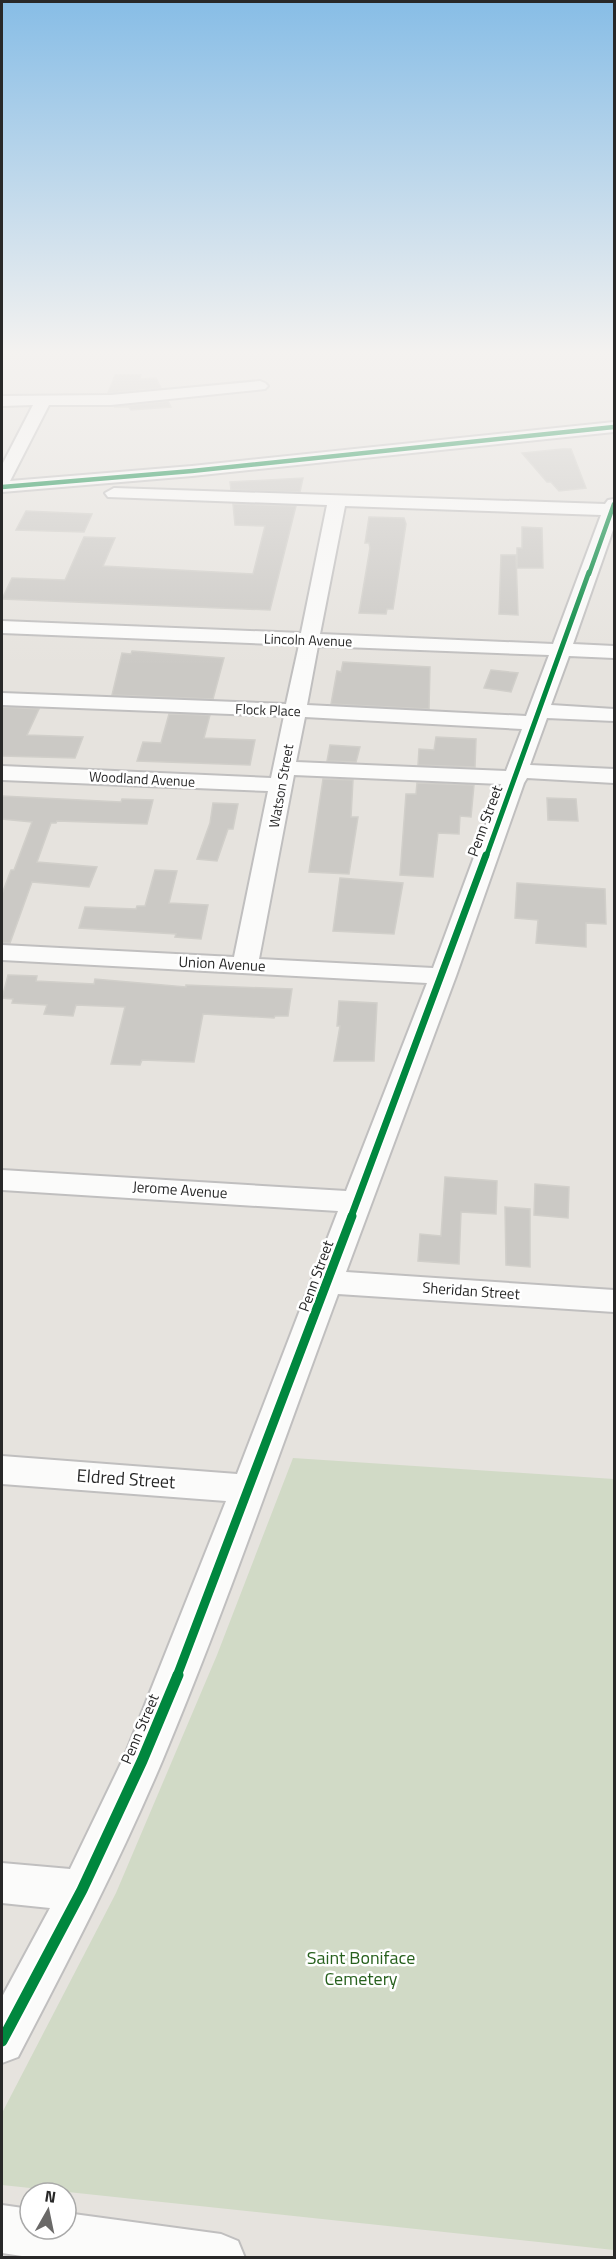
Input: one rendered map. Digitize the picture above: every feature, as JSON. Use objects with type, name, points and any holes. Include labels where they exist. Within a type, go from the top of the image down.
[{"type":"street","points":[[2,480],[15,455]]},
{"type":"street","points":[[2,487],[342,455]]},
{"type":"street","points":[[2,487],[337,501],[614,508]]},
{"type":"street","name":"Watson Street","points":[[245,965],[337,501]]},
{"type":"street","name":"Penn Street","points":[[2,2041],[82,1890],[142,1761],[250,1489],[328,1282],[443,976],[614,508]]},
{"type":"street","name":"Lincoln Avenue","points":[[2,627],[615,652]]},
{"type":"street","name":"Flock Place","points":[[2,699],[295,711],[537,717],[615,715]]},
{"type":"street","name":"Woodland Avenue","points":[[2,773],[283,777],[517,774],[615,776]]},
{"type":"street","name":"Union Avenue","points":[[2,953],[443,976]]},
{"type":"street","name":"Jerome Avenue","points":[[2,1180],[358,1202]]},
{"type":"street","name":"Sheridan Street","points":[[328,1282],[615,1300]]},
{"type":"street","name":"Eldred Street","points":[[2,1470],[250,1489]]},
{"type":"street","points":[[2,1882],[82,1890]]},
{"type":"street","points":[[2,2229],[221,2258]]},
{"type":"green space","name":"Saint Boniface Cemetery","points":[[293,1458],[614,1479],[614,2250],[78,2193],[78,2181],[18,2181],[18,2187],[2,2185],[2,2113],[116,1893],[217,1655]]},
{"type":"building","points":[[524,455],[573,455],[586,488],[559,491],[551,482],[547,482]]},
{"type":"building","points":[[303,478],[300,492],[231,490],[230,482]]},
{"type":"building","points":[[233,504],[296,506],[270,610],[2,599],[12,578],[65,580],[84,537],[115,538],[103,566],[253,574],[265,526],[235,525]]},
{"type":"building","points":[[26,511],[92,514],[84,532],[16,530]]},
{"type":"building","points":[[369,517],[404,518],[406,524],[393,609],[387,609],[386,614],[359,613],[370,548],[369,543],[365,543]]},
{"type":"building","points":[[522,527],[542,528],[543,568],[517,568],[517,548],[522,548]]},
{"type":"building","points":[[501,555],[516,555],[518,615],[499,614]]},
{"type":"building","points":[[132,651],[224,658],[213,699],[112,695],[122,653],[131,654]]},
{"type":"building","points":[[343,662],[430,667],[429,709],[331,704],[337,671],[341,672]]},
{"type":"building","points":[[491,670],[518,673],[511,692],[484,688]]},
{"type":"building","points":[[2,707],[39,709],[27,735],[83,737],[75,758],[2,756]]},
{"type":"building","points":[[169,714],[210,715],[204,738],[255,740],[250,765],[137,761],[143,742],[161,743]]},
{"type":"building","points":[[436,737],[476,739],[475,767],[418,765],[419,749],[434,750]]},
{"type":"building","points":[[330,745],[360,747],[356,762],[327,761]]},
{"type":"building","points":[[323,779],[353,780],[351,817],[358,817],[349,874],[309,872]]},
{"type":"building","points":[[417,783],[474,785],[471,817],[460,816],[459,834],[438,833],[433,877],[400,875],[406,794],[416,794]]},
{"type":"building","points":[[2,796],[121,802],[122,799],[153,800],[147,824],[57,821],[51,823],[37,862],[97,867],[89,887],[32,882],[10,943],[2,943],[2,894],[11,870],[14,870],[32,822],[2,819]]},
{"type":"building","points":[[547,798],[576,799],[578,821],[548,820]]},
{"type":"building","points":[[213,803],[238,804],[233,829],[228,829],[217,861],[197,859],[210,823]]},
{"type":"building","points":[[155,870],[177,871],[169,903],[208,905],[201,939],[175,937],[176,934],[79,928],[85,907],[136,909],[137,906],[145,906]]},
{"type":"building","points":[[340,878],[403,883],[394,934],[333,931]]},
{"type":"building","points":[[517,883],[605,889],[606,924],[586,923],[586,947],[536,943],[538,920],[515,918]]},
{"type":"building","points":[[8,975],[37,976],[36,981],[94,984],[95,979],[186,987],[186,985],[292,989],[288,1016],[275,1016],[274,1018],[203,1014],[194,1062],[142,1060],[140,1065],[111,1064],[125,1007],[76,1005],[73,1016],[44,1014],[47,1005],[12,1003],[13,999],[2,998]]},
{"type":"building","points":[[339,1001],[377,1003],[374,1061],[334,1061],[340,1026],[337,1026]]},
{"type":"building","points":[[445,1177],[497,1181],[496,1214],[461,1212],[459,1264],[418,1261],[420,1234],[441,1236]]},
{"type":"building","points":[[535,1184],[569,1187],[568,1218],[534,1215]]},
{"type":"building","points":[[505,1207],[530,1209],[530,1267],[506,1265]]},
{"type":"cycle path","points":[[2,487],[341,455]]},
{"type":"cycle path","points":[[2,2041],[82,1890],[142,1761],[182,1664],[445,969],[614,504]]}]
